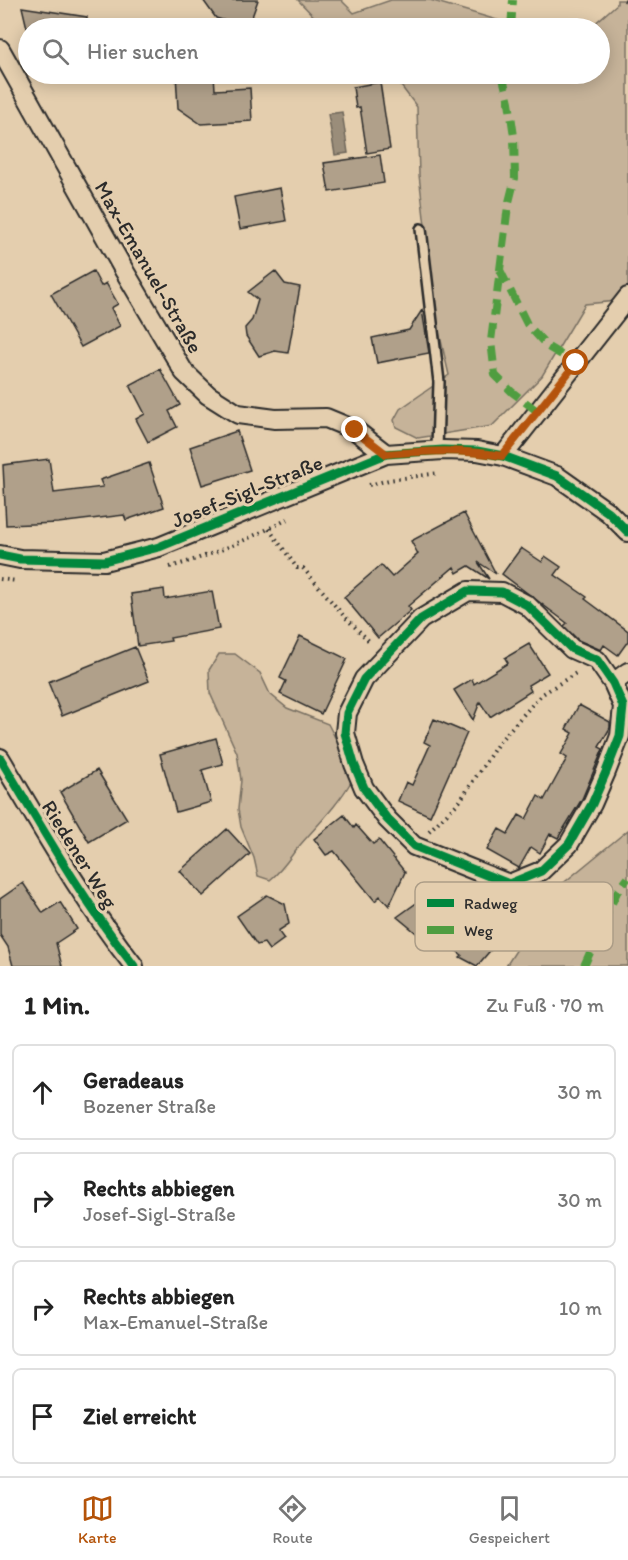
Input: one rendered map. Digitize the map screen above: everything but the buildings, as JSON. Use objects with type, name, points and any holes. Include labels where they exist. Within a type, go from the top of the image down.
[{"type":"street","name":"Max-Emanuel-Straße","points":[[0,49],[18,81]]},
{"type":"street","name":"Max-Emanuel-Straße","points":[[20,84],[184,372],[208,395],[238,414],[275,419],[326,418],[355,430],[386,454]]},
{"type":"street","points":[[502,456],[628,297]]},
{"type":"street","name":"Josef-Sigl-Straße","points":[[0,555],[20,559],[104,561],[157,548],[386,454],[437,450],[477,451],[502,456],[557,476],[608,512],[628,532]]},
{"type":"street","points":[[504,882],[414,846],[387,819],[364,788],[345,733],[347,713],[364,679],[421,619],[468,591],[502,592],[527,605],[572,649],[597,660],[613,683],[623,706],[620,736],[606,772],[592,804],[569,844],[541,871],[514,882]]},
{"type":"street","points":[[613,683],[628,672]]},
{"type":"street","name":"Riedener Weg","points":[[0,758],[110,936],[134,966]]},
{"type":"lane","points":[[421,229],[439,382],[437,450]]},
{"type":"path","points":[[624,0],[628,2]]},
{"type":"path","points":[[268,529],[297,568],[303,568],[343,615],[384,657]]},
{"type":"path","points":[[0,584],[5,580]]},
{"type":"path","points":[[414,846],[460,801],[499,742],[542,695],[597,660]]},
{"type":"shaded area","points":[[298,0],[341,0],[354,13],[391,0],[430,0],[490,18],[315,18]]},
{"type":"shaded area","points":[[617,0],[628,0],[628,300],[585,304],[542,376],[492,426],[418,438],[396,427],[394,420],[400,409],[449,375],[436,319],[419,175],[417,107],[400,84],[610,84],[610,18],[601,18],[617,4]]},
{"type":"shaded area","points":[[342,112],[348,153],[335,155],[328,114]]},
{"type":"shaded area","points":[[219,654],[235,654],[260,673],[270,694],[287,708],[328,724],[341,749],[352,780],[332,808],[281,870],[270,880],[258,876],[254,858],[241,827],[238,809],[241,780],[237,753],[210,693],[209,670]]},
{"type":"shaded area","points":[[628,830],[628,966],[506,966],[516,951],[613,951],[613,882],[565,882]]},
{"type":"marked path","points":[[512,18],[513,0]]},
{"type":"marked path","points":[[504,84],[514,136],[515,178],[508,206],[491,341],[495,375],[512,392],[537,411]]},
{"type":"marked path","points":[[500,270],[527,324],[548,347],[575,363]]},
{"type":"marked path","points":[[613,901],[628,878]]},
{"type":"marked path","points":[[584,966],[591,951]]},
{"type":"cycle path","points":[[0,555],[20,559],[104,561],[159,547],[386,454],[443,450],[477,451],[503,456],[557,476],[608,512],[628,532]]},
{"type":"cycle path","points":[[468,591],[502,592],[527,605],[572,649],[597,660],[613,683],[623,706],[620,736],[606,772],[592,804],[569,844],[541,871],[514,882]]},
{"type":"cycle path","points":[[468,591],[421,619],[364,679],[347,713],[345,733],[364,788],[387,819],[414,846],[504,882]]},
{"type":"cycle path","points":[[0,758],[80,890],[134,966]]},
{"type":"route","points":[[355,430],[386,454],[443,450],[477,451],[502,456],[576,363]]}]
